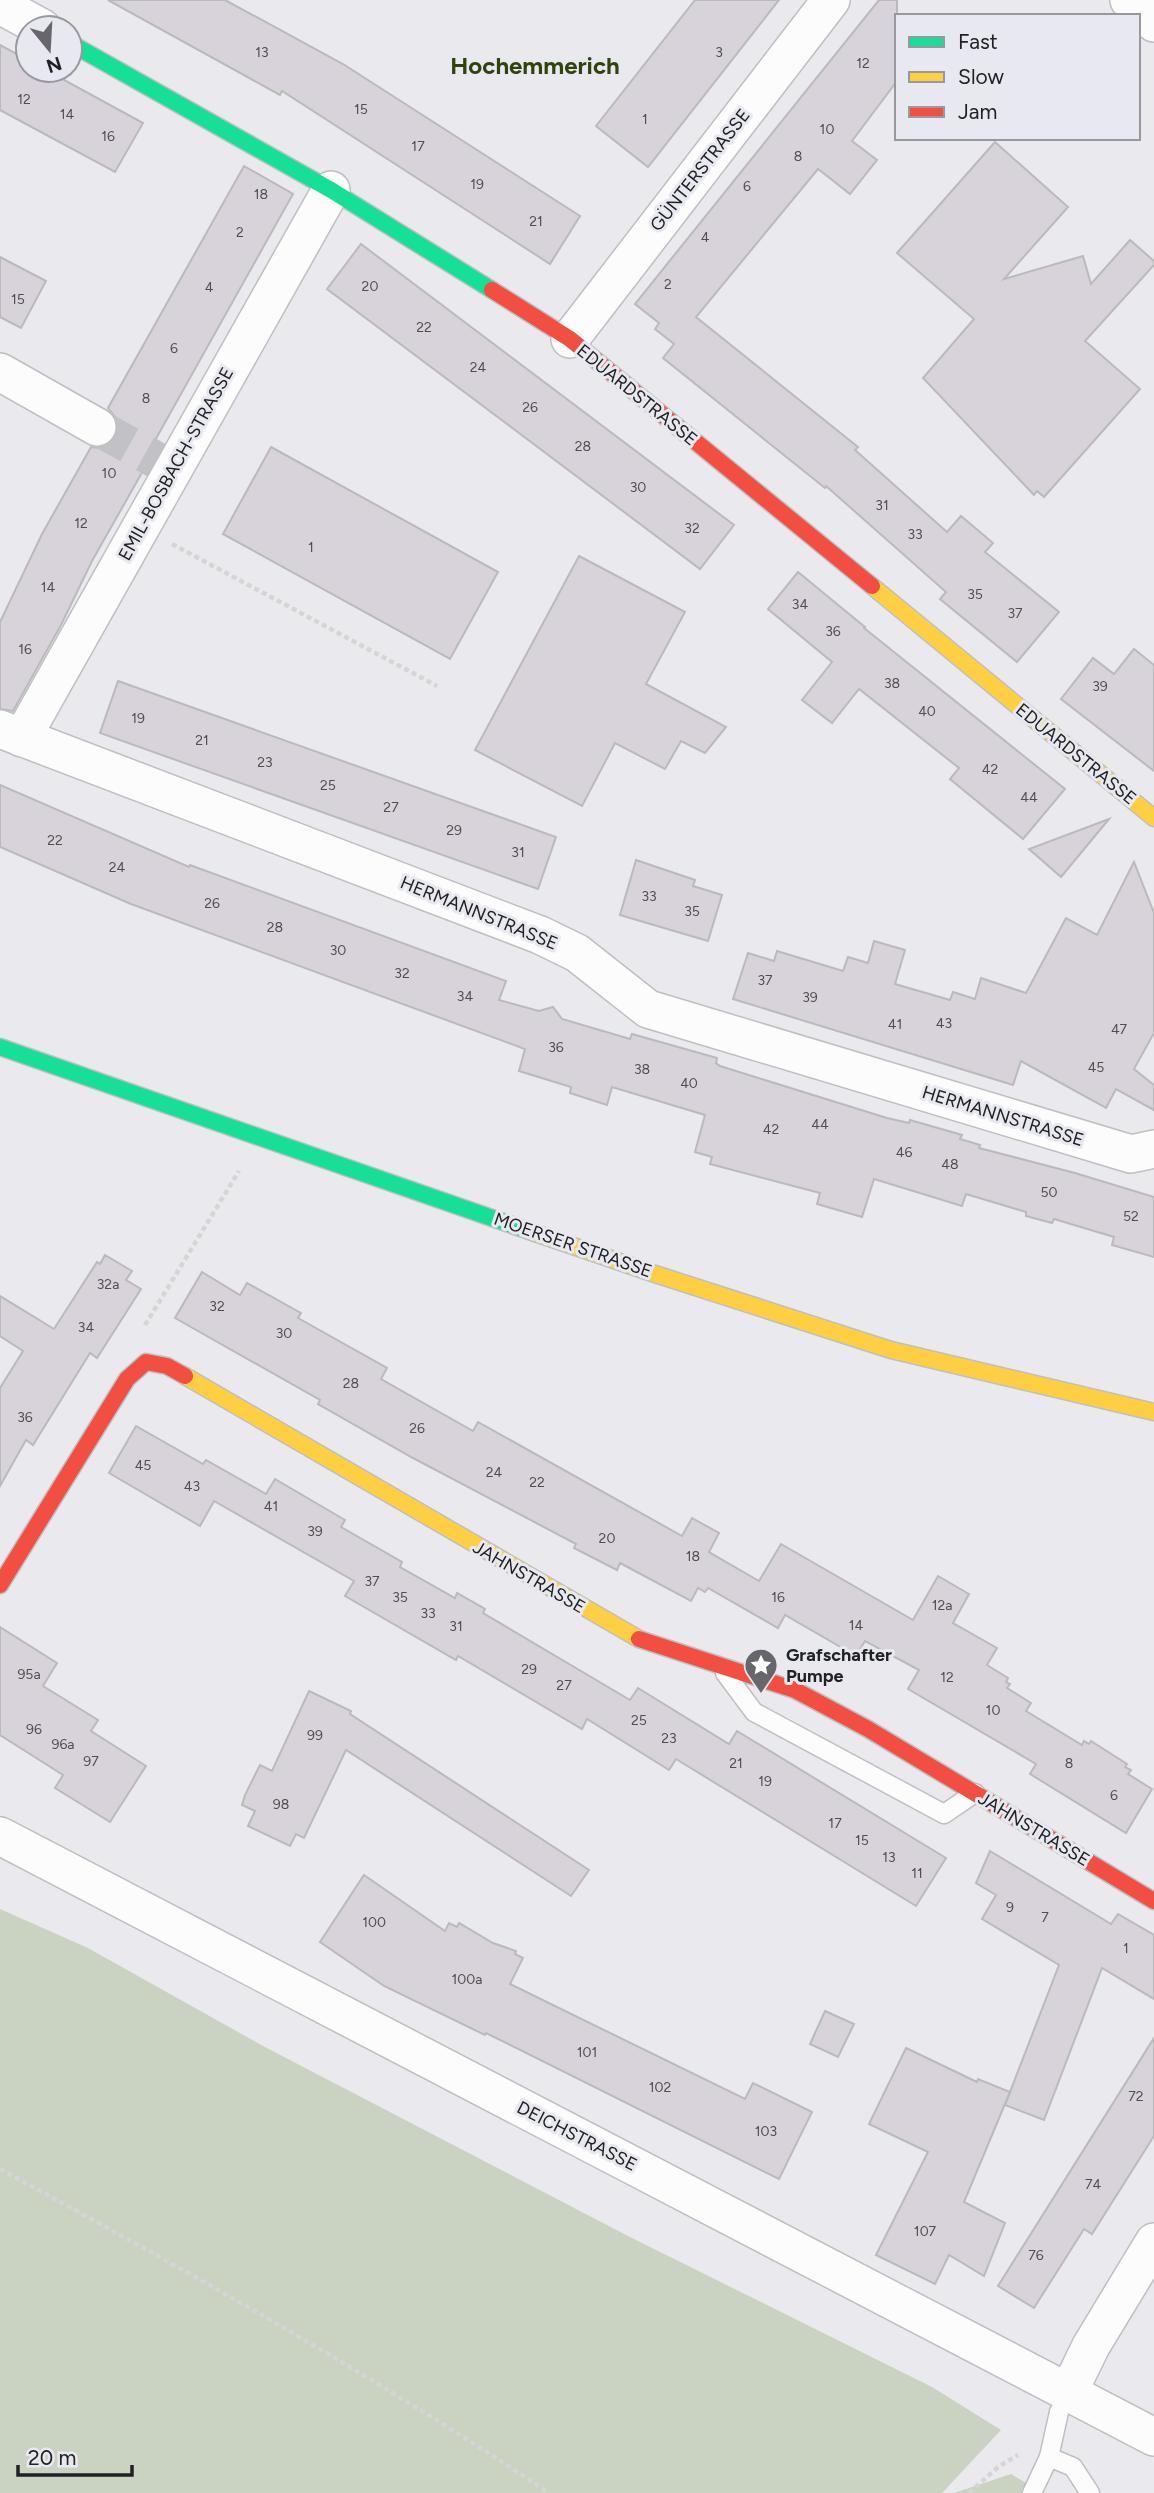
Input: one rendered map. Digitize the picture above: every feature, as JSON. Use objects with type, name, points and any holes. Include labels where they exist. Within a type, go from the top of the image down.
[{"type":"street","name":"GÜNTERSTRASSE","points":[[570,339],[831,0]]},
{"type":"street","points":[[1129,0],[1154,23]]},
{"type":"street","points":[[0,5],[16,14]]},
{"type":"street","name":"EDUARDSTRASSE","points":[[84,51],[331,190],[570,339],[1154,818]]},
{"type":"street","name":"EMIL-BOSBACH-STRASSE","points":[[11,733],[141,527],[166,465],[331,190]]},
{"type":"street","points":[[0,372],[97,427]]},
{"type":"street","name":"HERMANNSTRASSE","points":[[11,733],[540,935],[576,953],[648,1009],[1131,1154],[1154,1149]]},
{"type":"street","name":"MOERSER STRASSE","points":[[0,1048],[271,1139],[655,1274],[891,1350],[1154,1412]]},
{"type":"street","points":[[0,1585],[127,1379],[146,1362]]},
{"type":"street","name":"JAHNSTRASSE","points":[[146,1362],[167,1366],[632,1637],[795,1690],[868,1729],[1154,1901]]},
{"type":"street","name":"DEICHSTRASSE","points":[[0,1836],[1154,2437]]},
{"type":"street","points":[[1069,2391],[1091,2346],[1154,2242]]},
{"type":"lane","points":[[719,1664],[754,1712],[944,1814],[975,1793]]},
{"type":"lane","points":[[1032,2493],[1049,2457],[1059,2412],[1069,2391]]},
{"type":"lane","points":[[1049,2457],[1073,2467],[1090,2493]]},
{"type":"path","points":[[141,527],[437,686]]},
{"type":"path","points":[[146,1362],[140,1333],[246,1161]]},
{"type":"path","points":[[0,2169],[299,2338],[482,2448],[549,2493]]},
{"type":"path","points":[[969,2493],[998,2467],[1026,2451],[1049,2457]]},
{"type":"green space","points":[[0,1909],[88,1948],[263,2046],[628,2236],[932,2387],[1001,2430],[942,2493],[0,2493]]},
{"type":"green space","points":[[1011,2474],[1043,2493],[954,2493]]},
{"type":"building","points":[[108,0],[225,0],[343,64],[580,216],[550,264],[282,91],[280,95]]},
{"type":"building","points":[[695,0],[779,0],[648,167],[596,126]]},
{"type":"building","points":[[879,0],[897,0],[895,84],[852,141],[877,160],[850,194],[818,169],[696,317],[858,447],[855,450],[947,532],[961,516],[993,543],[985,552],[1059,612],[1017,662],[940,599],[946,592],[826,486],[825,488],[663,358],[674,344],[655,329],[659,323],[635,304]]},
{"type":"building","points":[[0,45],[14,52],[14,84],[72,84],[143,123],[115,172],[0,110]]},
{"type":"building","points":[[995,142],[1068,207],[1004,279],[1083,256],[1091,284],[1130,240],[1154,261],[1154,265],[1085,341],[1140,389],[1044,497],[1037,491],[1034,495],[923,378],[974,319],[897,253]]},
{"type":"building","points":[[244,166],[293,194],[144,460],[148,462],[13,711],[0,709],[0,622],[42,534],[91,447],[107,445],[116,437],[118,426],[108,408]]},
{"type":"building","points":[[361,244],[734,525],[700,569],[327,289]]},
{"type":"building","points":[[0,257],[46,281],[21,328],[0,317]]},
{"type":"building","points":[[271,447],[498,572],[450,659],[223,534]]},
{"type":"building","points":[[579,556],[685,612],[646,684],[726,727],[705,753],[681,741],[665,769],[615,743],[582,806],[475,750]]},
{"type":"building","points":[[798,572],[1065,789],[1023,839],[950,779],[959,768],[859,689],[832,723],[802,700],[832,662],[768,609]]},
{"type":"building","points":[[1134,649],[1154,665],[1154,771],[1061,699],[1093,658],[1114,674]]},
{"type":"building","points":[[118,681],[556,837],[538,889],[100,733]]},
{"type":"building","points":[[0,785],[189,867],[190,865],[506,981],[499,1000],[539,1011],[553,1007],[562,1019],[630,1039],[632,1034],[717,1058],[716,1063],[720,1066],[887,1118],[909,1123],[910,1120],[962,1135],[960,1139],[980,1145],[979,1148],[1154,1197],[1154,1257],[1112,1245],[1114,1237],[1054,1219],[1052,1223],[1026,1216],[1026,1212],[966,1194],[962,1206],[874,1179],[862,1217],[817,1204],[820,1193],[710,1164],[712,1157],[695,1152],[705,1115],[612,1087],[607,1105],[570,1093],[571,1087],[519,1071],[525,1049],[131,904],[0,847]]},
{"type":"building","points":[[1109,819],[1061,877],[1029,849]]},
{"type":"building","points":[[636,860],[695,880],[693,886],[722,895],[708,941],[620,915]]},
{"type":"building","points":[[1134,862],[1154,913],[1154,1033],[1134,1069],[1154,1085],[1154,1110],[1116,1089],[1106,1108],[1021,1061],[1013,1085],[733,999],[748,953],[774,961],[777,951],[843,971],[848,957],[868,963],[874,941],[905,950],[895,984],[950,1000],[953,992],[975,999],[981,978],[1026,993],[1066,918],[1097,935]]},
{"type":"building","points":[[105,1255],[132,1271],[126,1280],[141,1289],[97,1358],[90,1353],[33,1445],[26,1440],[0,1486],[0,1388],[23,1351],[0,1336],[0,1296],[54,1329],[97,1262],[100,1264]]},
{"type":"building","points":[[202,1272],[240,1295],[247,1283],[301,1313],[298,1318],[387,1368],[381,1379],[473,1431],[478,1422],[682,1536],[692,1518],[719,1533],[709,1552],[759,1581],[781,1544],[913,1620],[938,1576],[969,1594],[953,1623],[997,1648],[987,1665],[1008,1678],[1006,1682],[1010,1684],[1007,1688],[1031,1703],[1026,1711],[1082,1745],[1084,1741],[1089,1744],[1091,1741],[1127,1764],[1125,1767],[1131,1770],[1128,1774],[1152,1789],[1126,1833],[1030,1774],[1036,1764],[908,1689],[919,1670],[865,1641],[856,1656],[785,1615],[778,1628],[708,1588],[705,1592],[698,1588],[691,1601],[620,1563],[617,1570],[574,1548],[576,1544],[413,1458],[318,1404],[320,1400],[175,1318]]},
{"type":"building","points":[[136,1426],[203,1464],[206,1460],[266,1494],[275,1479],[345,1520],[341,1527],[402,1562],[400,1567],[455,1598],[457,1593],[485,1609],[483,1613],[630,1700],[638,1688],[729,1744],[737,1731],[946,1858],[916,1906],[676,1759],[669,1770],[587,1719],[582,1729],[458,1656],[456,1660],[345,1596],[354,1581],[214,1501],[200,1526],[109,1473]]},
{"type":"building","points":[[0,1627],[57,1663],[43,1686],[98,1720],[91,1731],[146,1766],[110,1822],[55,1788],[63,1775],[0,1735]]},
{"type":"building","points":[[309,1691],[351,1711],[350,1714],[589,1870],[571,1896],[346,1750],[304,1838],[296,1834],[290,1846],[248,1826],[255,1811],[242,1805],[245,1795],[260,1765],[272,1771]]},
{"type":"building","points":[[990,1851],[1111,1924],[1118,1914],[1154,1935],[1154,1999],[1102,1968],[1044,2120],[1005,2105],[1059,1965],[982,1919],[996,1895],[976,1883]]},
{"type":"building","points":[[364,1875],[445,1931],[449,1923],[457,1927],[459,1923],[493,1943],[516,1951],[515,1954],[523,1958],[510,1984],[745,2099],[753,2083],[812,2112],[779,2179],[486,2033],[485,2035],[384,1986],[320,1942]]},
{"type":"building","points":[[825,2011],[854,2024],[838,2057],[810,2044]]},
{"type":"building","points":[[1154,2038],[1154,2136],[1092,2234],[1084,2229],[1034,2308],[998,2286]]},
{"type":"building","points":[[906,2048],[977,2082],[978,2079],[1010,2092],[964,2202],[1005,2223],[984,2276],[949,2255],[935,2284],[876,2255],[928,2152],[869,2124]]},
{"type":"tunnel","points":[[97,427],[158,461]]},
{"type":"traffic: fast","points":[[84,51],[331,190],[492,290]]},
{"type":"traffic: fast","points":[[0,1047],[535,1233]]},
{"type":"traffic: slow","points":[[872,586],[1154,818]]},
{"type":"traffic: slow","points":[[535,1233],[891,1350],[1154,1412]]},
{"type":"traffic: slow","points":[[185,1376],[639,1639]]},
{"type":"traffic: jam","points":[[492,290],[570,339],[872,586]]},
{"type":"traffic: jam","points":[[0,1585],[127,1379],[146,1362],[167,1366],[185,1376]]},
{"type":"traffic: jam","points":[[639,1639],[795,1690],[868,1729],[1154,1901]]},
{"type":"place","name":"Grafschafter Pumpe","points":[[761,1695]]},
{"type":"district","name":"Hochemmerich","points":[[535,66]]}]
